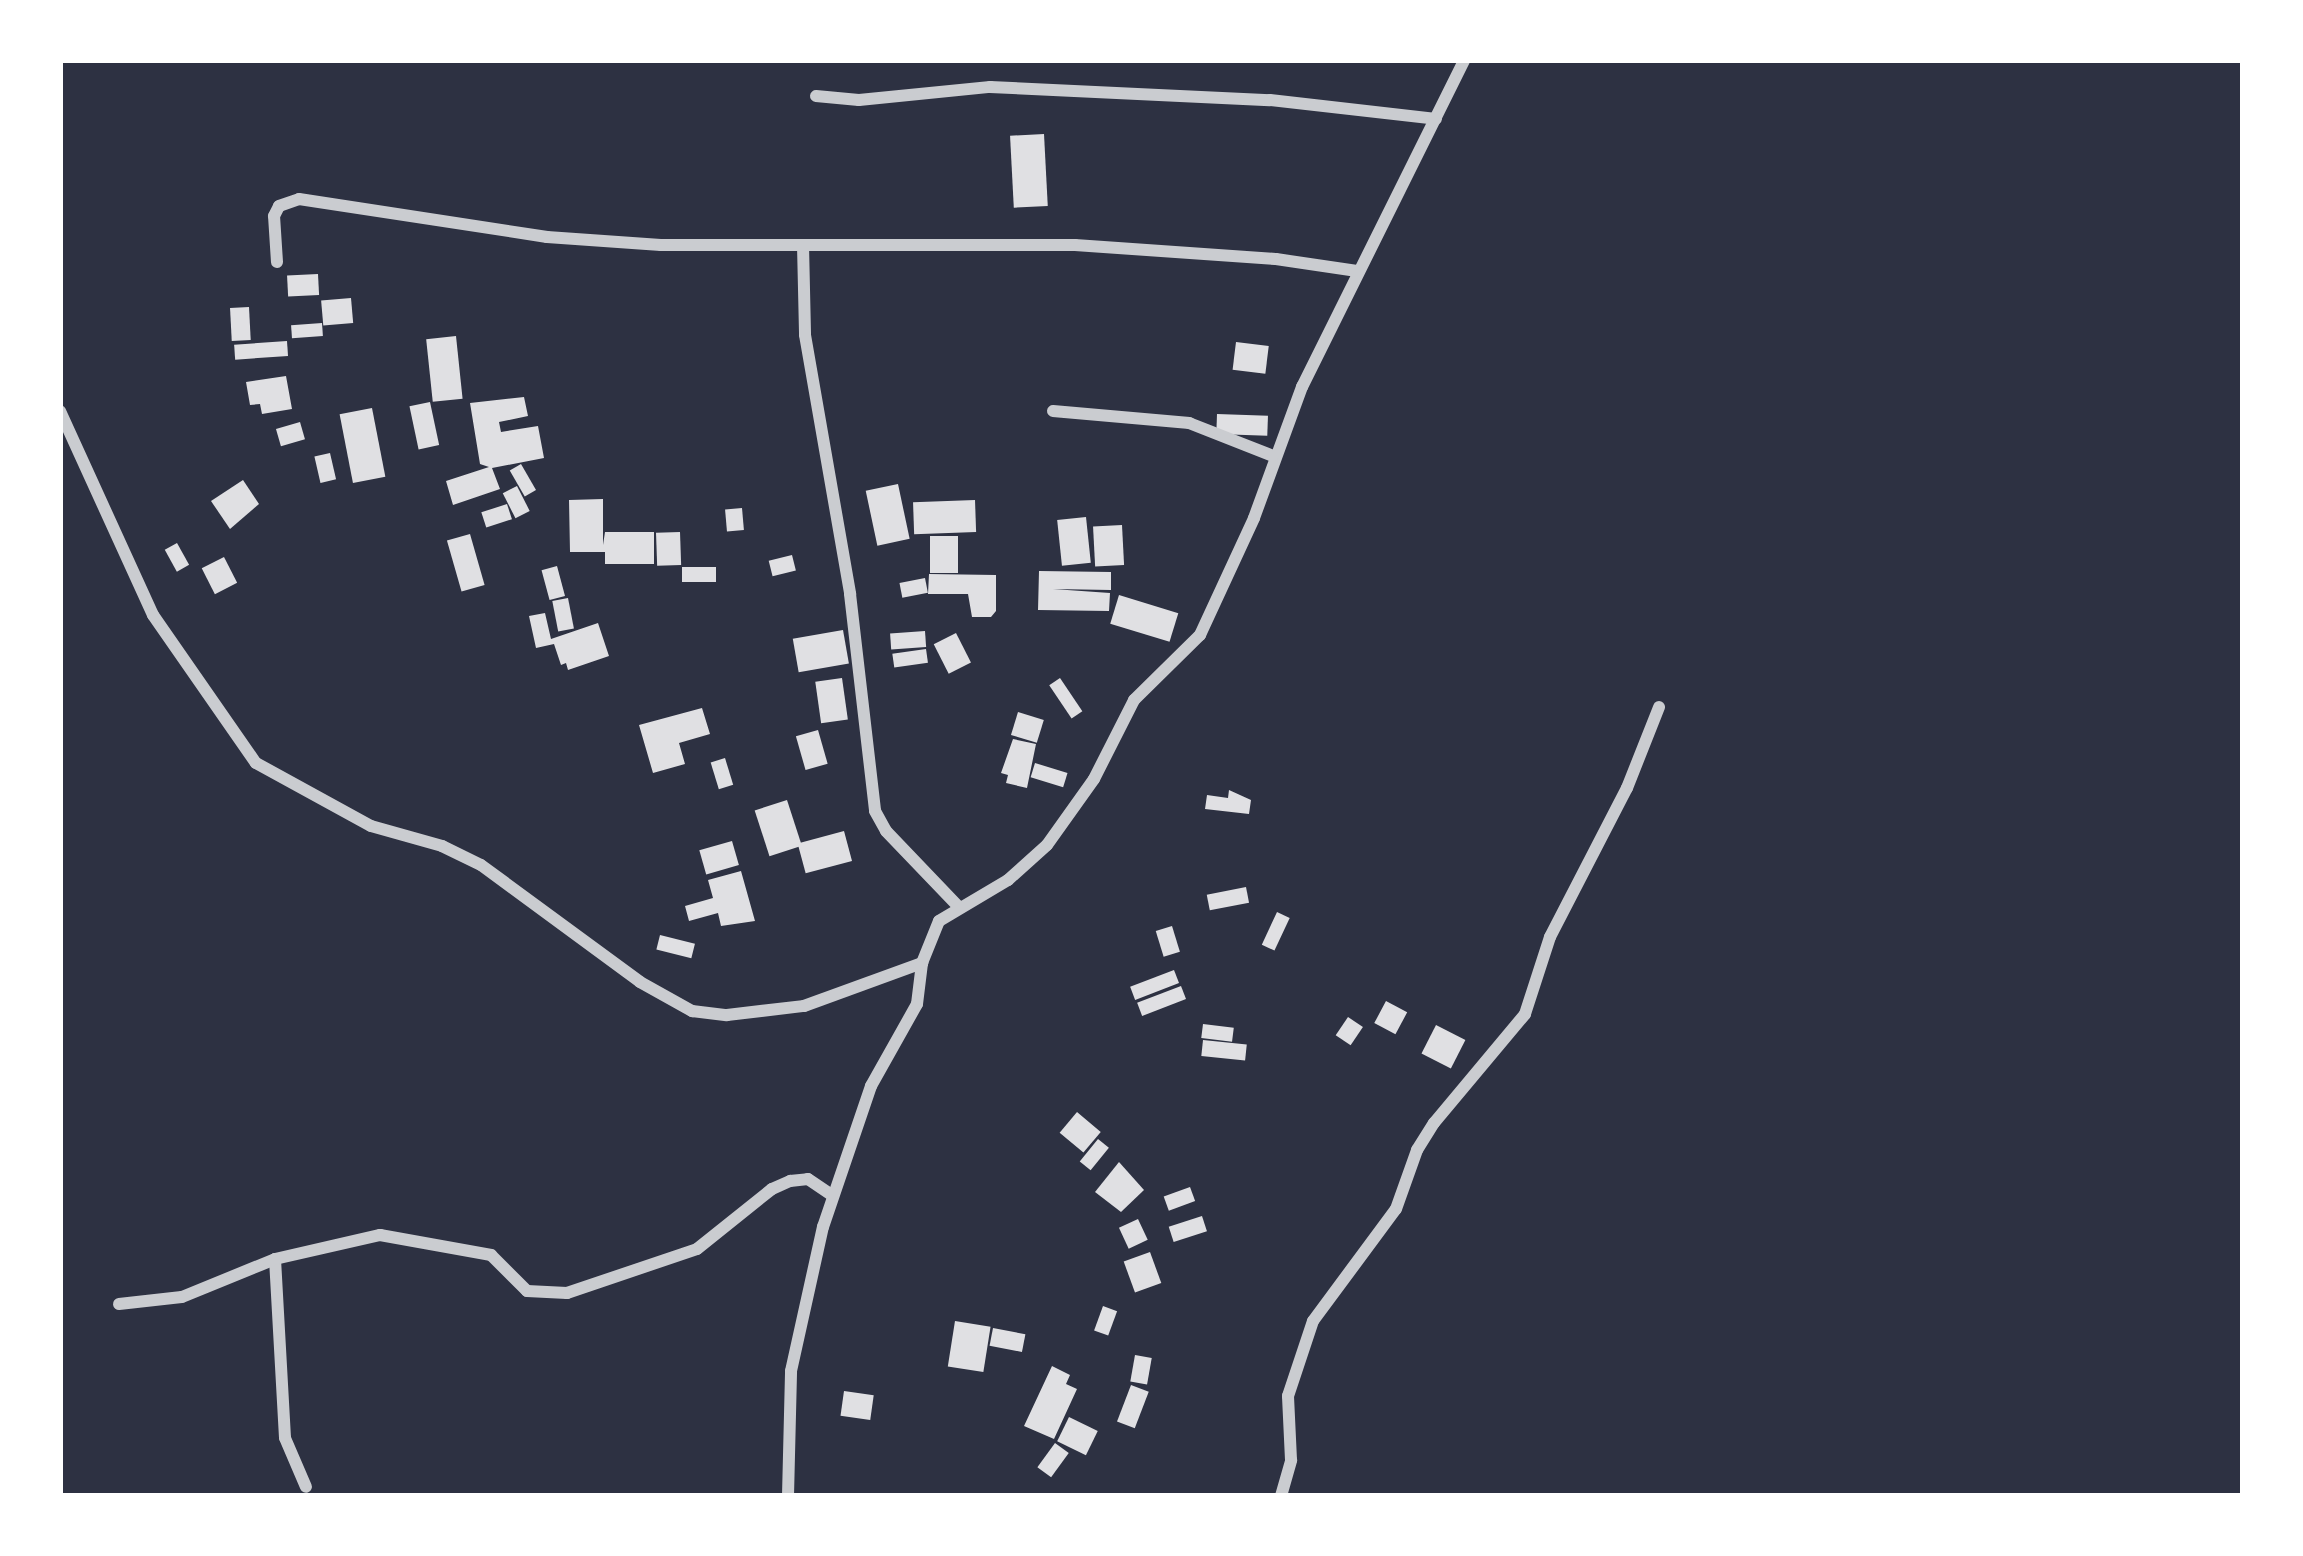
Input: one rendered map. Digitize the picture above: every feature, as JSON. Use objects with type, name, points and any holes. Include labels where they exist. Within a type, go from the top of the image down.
[{"type":"street","points":[[788,1496],[791,1371],[832,1195],[871,1086],[917,1004],[922,963],[939,921],[1008,880],[1047,845],[1094,779],[1134,700],[1200,635],[1358,271],[1465,60]]},
{"type":"street","points":[[816,96],[888,98],[990,87],[1270,100],[1436,119]]},
{"type":"street","points":[[278,262],[274,216],[279,206],[299,199],[547,237],[661,245],[1075,245],[1276,259],[1358,271]]},
{"type":"street","points":[[803,245],[805,335],[850,594],[875,811],[886,831],[959,907]]},
{"type":"street","points":[[60,411],[154,615],[256,763],[371,826],[442,846],[481,865],[640,982],[692,1011],[727,1016],[804,1006],[922,963]]},
{"type":"street","points":[[1053,411],[1189,423],[1274,456]]},
{"type":"street","points":[[1280,1496],[1292,1460],[1288,1396],[1313,1321],[1396,1209],[1417,1150],[1434,1124],[1525,1015],[1550,937],[1628,788],[1659,706]]},
{"type":"street","points":[[119,1304],[182,1297],[275,1259],[380,1234],[491,1255],[527,1291],[567,1293],[697,1249],[772,1189],[790,1181],[808,1179],[832,1195]]},
{"type":"street","points":[[275,1259],[285,1438],[306,1487]]},
{"type":"building","points":[[1044,134],[1048,206],[1014,208],[1010,136]]},
{"type":"building","points":[[318,274],[319,295],[288,297],[287,276]]},
{"type":"building","points":[[351,298],[353,323],[323,326],[321,301]]},
{"type":"building","points":[[249,307],[251,340],[232,341],[230,308]]},
{"type":"building","points":[[322,323],[323,336],[292,338],[291,325]]},
{"type":"building","points":[[456,336],[463,399],[433,402],[426,339]]},
{"type":"building","points":[[287,341],[288,356],[235,360],[234,345]]},
{"type":"building","points":[[1236,342],[1269,346],[1265,374],[1233,370]]},
{"type":"building","points":[[286,376],[292,409],[262,414],[260,404],[250,405],[246,382]]},
{"type":"building","points":[[524,397],[528,416],[499,422],[501,432],[538,426],[544,458],[492,468],[500,489],[453,505],[446,481],[489,467],[480,464],[470,403]]},
{"type":"building","points":[[430,402],[439,445],[419,449],[409,406]]},
{"type":"building","points":[[372,408],[385,477],[353,483],[340,414]]},
{"type":"building","points":[[1217,414],[1268,416],[1267,436],[1216,434]]},
{"type":"building","points":[[300,422],[305,439],[281,446],[276,429]]},
{"type":"building","points":[[330,453],[336,479],[320,483],[314,457]]},
{"type":"building","points":[[521,464],[536,490],[525,496],[510,470]]},
{"type":"building","points":[[243,480],[259,504],[230,529],[211,501]]},
{"type":"building","points":[[898,484],[910,539],[877,546],[866,491]]},
{"type":"building","points":[[517,486],[530,511],[515,518],[503,493]]},
{"type":"building","points":[[603,499],[603,545],[605,532],[654,532],[654,564],[605,564],[605,552],[570,552],[569,500]]},
{"type":"building","points":[[975,500],[976,532],[914,534],[913,502]]},
{"type":"building","points":[[507,504],[512,519],[486,528],[481,512]]},
{"type":"building","points":[[742,508],[744,530],[727,531],[725,509]]},
{"type":"building","points":[[1086,517],[1091,563],[1062,566],[1057,520]]},
{"type":"building","points":[[1122,525],[1124,565],[1095,566],[1093,527]]},
{"type":"building","points":[[680,532],[681,565],[657,566],[656,533]]},
{"type":"building","points":[[470,534],[485,585],[462,592],[447,541]]},
{"type":"building","points":[[930,536],[958,536],[958,573],[930,573]]},
{"type":"building","points":[[177,543],[189,565],[177,572],[165,550]]},
{"type":"building","points":[[792,555],[796,571],[773,576],[769,561]]},
{"type":"building","points":[[224,557],[237,583],[215,594],[202,568]]},
{"type":"building","points":[[557,566],[565,596],[550,600],[542,570]]},
{"type":"building","points":[[682,567],[716,567],[716,582],[682,582]]},
{"type":"building","points":[[1039,571],[1111,572],[1111,590],[1053,589],[1110,593],[1109,611],[1038,610]]},
{"type":"building","points":[[929,574],[996,575],[996,611],[991,617],[972,617],[968,594],[928,594]]},
{"type":"building","points":[[925,578],[928,593],[902,598],[899,583]]},
{"type":"building","points":[[1119,595],[1178,613],[1170,642],[1110,624]]},
{"type":"building","points":[[568,598],[574,628],[558,631],[552,601]]},
{"type":"building","points":[[545,613],[551,639],[598,623],[609,656],[568,670],[566,663],[561,665],[554,644],[536,648],[529,616]]},
{"type":"building","points":[[843,630],[849,663],[799,672],[793,639]]},
{"type":"building","points":[[925,631],[926,647],[891,649],[890,633]]},
{"type":"building","points":[[956,633],[971,662],[949,674],[934,644]]},
{"type":"building","points":[[926,649],[928,663],[894,668],[892,654]]},
{"type":"building","points":[[842,678],[848,720],[821,723],[815,682]]},
{"type":"building","points":[[1060,678],[1082,711],[1072,718],[1049,685]]},
{"type":"building","points":[[702,708],[710,734],[679,743],[685,764],[653,773],[639,725]]},
{"type":"building","points":[[1018,712],[1044,720],[1037,743],[1011,735]]},
{"type":"building","points":[[818,730],[828,764],[806,770],[796,736]]},
{"type":"building","points":[[1013,739],[1036,744],[1027,788],[1006,783],[1008,775],[1001,773]]},
{"type":"building","points":[[725,758],[733,785],[719,789],[711,762]]},
{"type":"building","points":[[1035,763],[1068,773],[1063,787],[1031,777]]},
{"type":"building","points":[[1229,790],[1251,800],[1249,814],[1205,809],[1207,795],[1228,798]]},
{"type":"building","points":[[787,800],[802,846],[769,856],[755,811]]},
{"type":"building","points":[[844,831],[852,861],[806,873],[798,843]]},
{"type":"building","points":[[732,841],[739,865],[706,874],[699,850]]},
{"type":"building","points":[[741,871],[755,921],[721,926],[718,913],[689,921],[685,906],[713,898],[708,880]]},
{"type":"building","points":[[1246,887],[1249,903],[1210,910],[1207,895]]},
{"type":"building","points":[[1277,912],[1290,918],[1274,951],[1262,945]]},
{"type":"building","points":[[1172,926],[1180,952],[1164,957],[1156,931]]},
{"type":"building","points":[[660,935],[695,944],[691,958],[656,950]]},
{"type":"building","points":[[1174,970],[1179,983],[1135,1000],[1130,987]]},
{"type":"building","points":[[1181,986],[1186,999],[1142,1016],[1137,1003]]},
{"type":"building","points":[[1386,1001],[1407,1012],[1395,1034],[1374,1023]]},
{"type":"building","points":[[1348,1017],[1363,1027],[1351,1045],[1336,1035]]},
{"type":"building","points":[[1203,1024],[1234,1028],[1232,1042],[1201,1038]]},
{"type":"building","points":[[1436,1025],[1465,1040],[1451,1068],[1421,1054]]},
{"type":"building","points":[[1203,1040],[1247,1045],[1245,1061],[1201,1056]]},
{"type":"building","points":[[1077,1112],[1101,1132],[1083,1153],[1060,1133]]},
{"type":"building","points":[[1098,1139],[1109,1148],[1091,1170],[1080,1162]]},
{"type":"building","points":[[1119,1162],[1144,1190],[1121,1212],[1095,1192]]},
{"type":"building","points":[[1190,1187],[1195,1201],[1169,1211],[1164,1197]]},
{"type":"building","points":[[1202,1216],[1207,1231],[1174,1242],[1169,1227]]},
{"type":"building","points":[[1138,1219],[1148,1240],[1129,1249],[1119,1228]]},
{"type":"building","points":[[1150,1252],[1161,1283],[1135,1293],[1124,1262]]},
{"type":"building","points":[[1103,1306],[1117,1311],[1108,1336],[1094,1330]]},
{"type":"building","points":[[955,1321],[991,1327],[983,1372],[948,1366]]},
{"type":"building","points":[[993,1328],[1025,1334],[1022,1352],[990,1346]]},
{"type":"building","points":[[1135,1355],[1152,1358],[1147,1385],[1130,1382]]},
{"type":"building","points":[[1052,1366],[1070,1375],[1066,1384],[1077,1389],[1054,1439],[1024,1426]]},
{"type":"building","points":[[1131,1385],[1149,1392],[1135,1428],[1117,1421]]},
{"type":"building","points":[[844,1391],[874,1395],[870,1420],[841,1416]]},
{"type":"building","points":[[1069,1417],[1098,1431],[1086,1455],[1057,1441]]},
{"type":"building","points":[[1055,1443],[1069,1453],[1051,1477],[1037,1467]]}]
